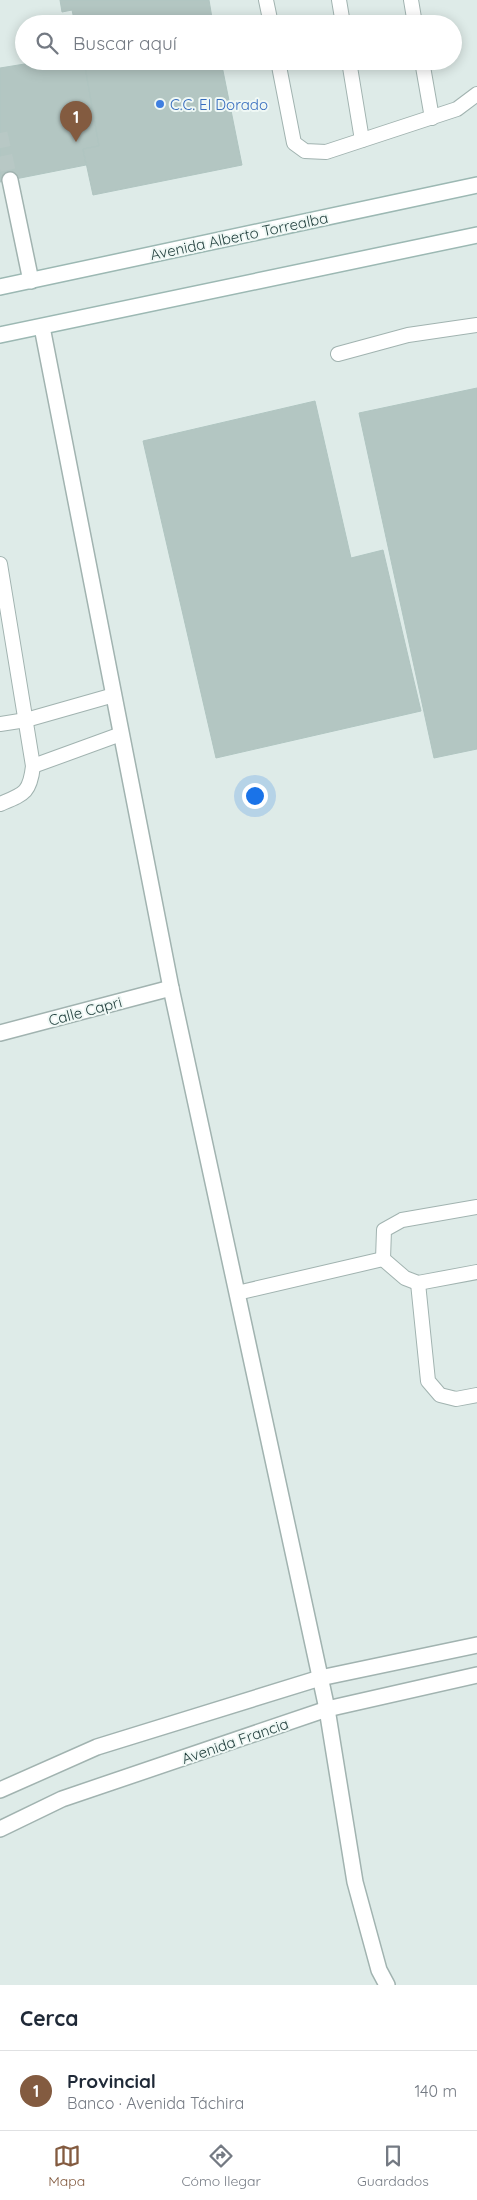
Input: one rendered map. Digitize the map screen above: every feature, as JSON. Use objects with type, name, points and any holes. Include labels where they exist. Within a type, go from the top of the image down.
[{"type":"street","points":[[10,180],[31,281]]},
{"type":"street","name":"Avenida Alberto Torrealba","points":[[0,288],[477,185]]},
{"type":"street","points":[[0,335],[477,235]]},
{"type":"street","points":[[42,327],[171,988],[327,1709],[356,1882],[378,1970],[387,1985]]},
{"type":"street","name":"Calle Capri","points":[[0,1033],[171,988]]},
{"type":"street","points":[[0,1790],[97,1746],[320,1678],[477,1645]]},
{"type":"street","name":"Avenida Francia","points":[[0,1829],[62,1799],[327,1709],[477,1675]]},
{"type":"lane","points":[[266,0],[269,15]]},
{"type":"lane","points":[[339,0],[342,15]]},
{"type":"lane","points":[[411,0],[414,15]]},
{"type":"lane","points":[[280,70],[294,143],[305,150],[326,152],[432,118],[457,109],[477,94]]},
{"type":"lane","points":[[350,70],[362,140]]},
{"type":"lane","points":[[424,70],[432,118]]},
{"type":"lane","points":[[338,354],[408,334],[477,325]]},
{"type":"lane","points":[[0,564],[33,766],[31,784],[23,795],[0,804]]},
{"type":"lane","points":[[0,724],[26,720],[114,695]]},
{"type":"lane","points":[[33,766],[121,734]]},
{"type":"lane","points":[[383,1259],[384,1230],[402,1220],[477,1207]]},
{"type":"lane","points":[[237,1293],[383,1259]]},
{"type":"lane","points":[[383,1259],[405,1278],[418,1283],[477,1272]]},
{"type":"lane","points":[[418,1283],[428,1380],[440,1396],[456,1399],[477,1395]]},
{"type":"building","points":[[60,0],[209,0],[212,15],[73,15],[72,10],[62,12]]},
{"type":"building","points":[[15,66],[15,70],[86,70],[99,146],[83,149],[86,165],[0,182],[0,68]]},
{"type":"building","name":"C.C. El Dorado","points":[[86,70],[223,70],[242,165],[93,195],[83,149],[99,146]]},
{"type":"building","points":[[477,388],[477,749],[434,758],[359,413]]},
{"type":"building","points":[[315,401],[351,558],[383,550],[421,711],[216,758],[143,441]]},
{"type":"tunnel","points":[[0,133],[10,180]]},
{"type":"place","name":"C.C. El Dorado","points":[[160,104]]},
{"type":"place","name":"Provincial","points":[[76,142]]}]
